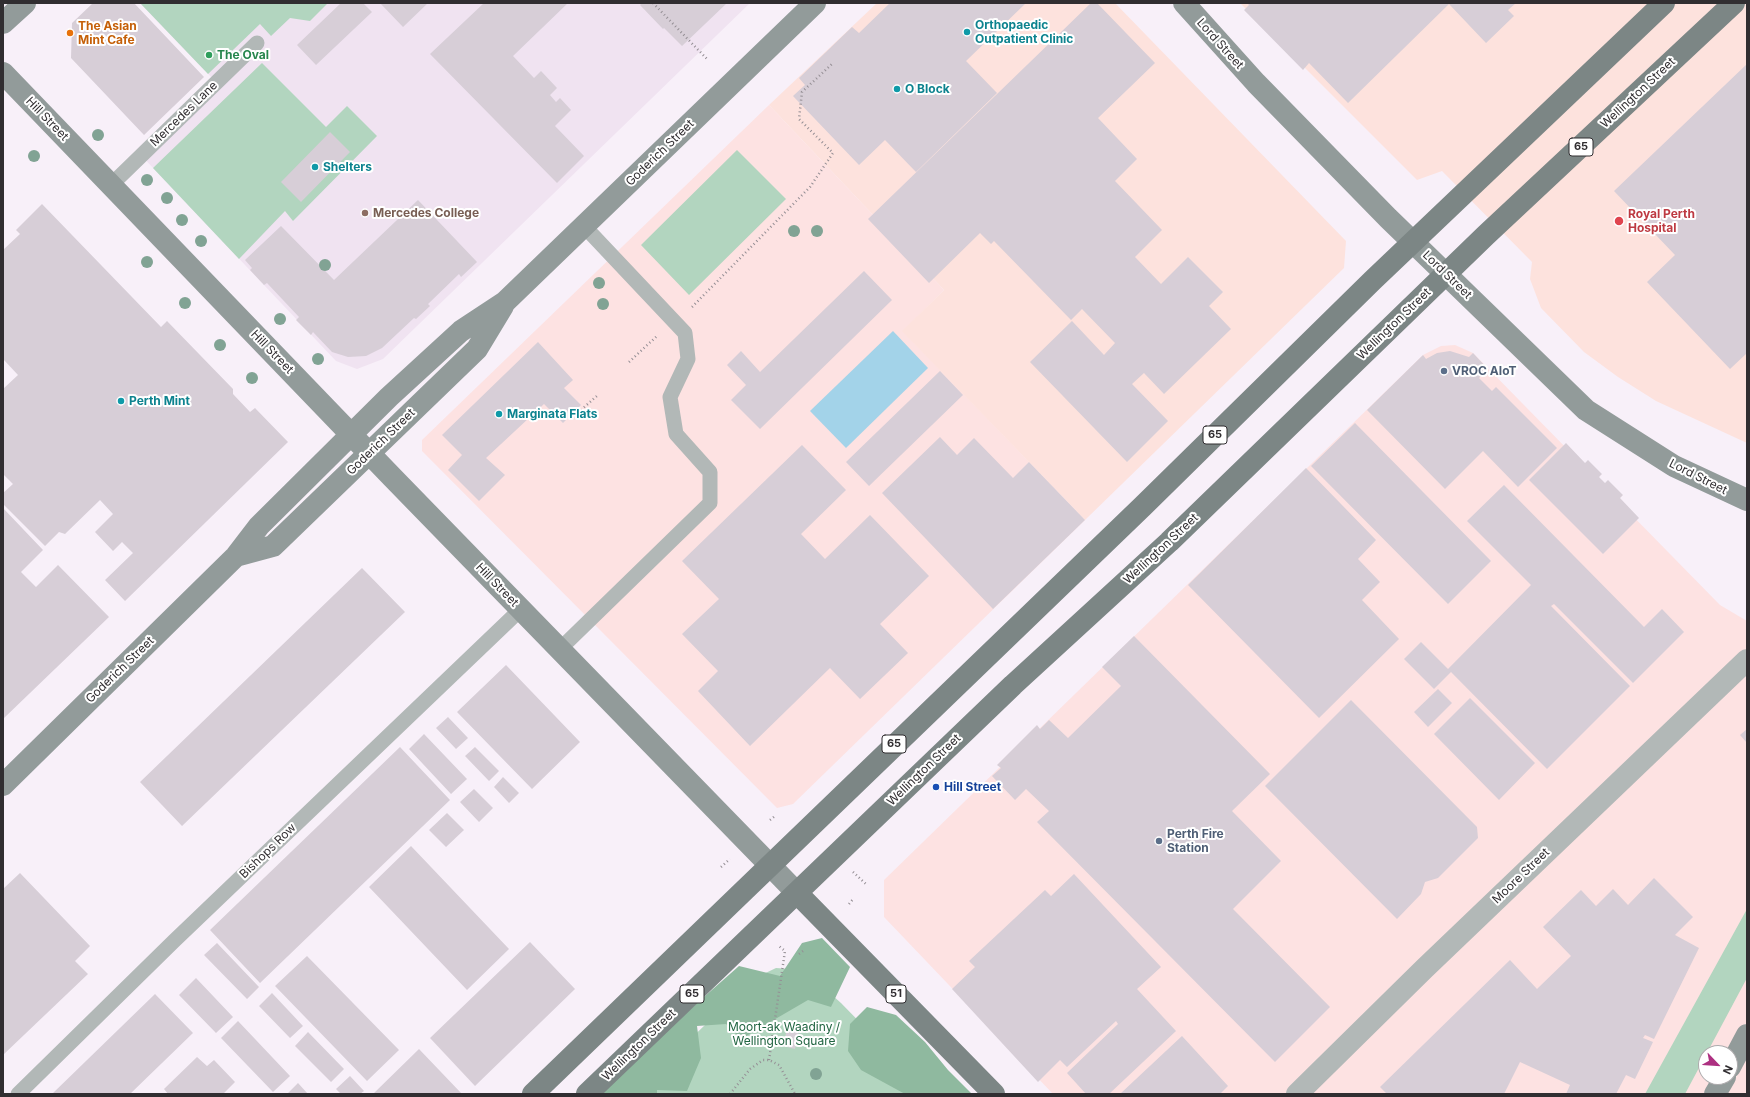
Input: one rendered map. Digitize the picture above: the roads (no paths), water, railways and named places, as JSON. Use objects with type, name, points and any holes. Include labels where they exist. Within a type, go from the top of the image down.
[{"type":"main road","points":[[3,23],[25,3]]},
{"type":"main road","name":"Goderich Street","points":[[3,785],[236,556],[259,526],[389,397],[461,331],[505,302],[815,3]]},
{"type":"main road","name":"Lord Street","points":[[1184,3],[1256,83],[1413,242],[1586,410],[1674,466],[1747,500]]},
{"type":"main road","name":"65","points":[[533,1094],[1413,242],[1664,3]]},
{"type":"main road","name":"Wellington Street","points":[[587,1094],[1013,685],[1169,542],[1446,274],[1734,3]]},
{"type":"main road","name":"Hill Street","points":[[3,73],[560,650],[994,1094]]},
{"type":"main road","name":"Goderich Street","points":[[236,556],[272,546],[477,349],[505,302]]},
{"type":"main road","points":[[1738,1051],[1747,1034]]},
{"type":"main road","points":[[1715,1094],[1720,1085]]},
{"type":"street","name":"Moore Street","points":[[1297,1094],[1441,953],[1747,660]]},
{"type":"lane","name":"Mercedes Lane","points":[[111,185],[257,43]]},
{"type":"lane","points":[[560,650],[710,503],[710,472],[676,434],[670,397],[688,359],[686,332],[584,226]]},
{"type":"lane","name":"Bishops Row","points":[[18,1094],[170,945],[521,609]]},
{"type":"water","points":[[893,331],[928,368],[846,448],[810,411]]},
{"type":"place","name":"Orthopaedic Outpatient Clinic","points":[[967,32]]},
{"type":"place","name":"The Asian Mint Cafe","points":[[70,33]]},
{"type":"place","name":"The Oval","points":[[209,55]]},
{"type":"place","name":"O Block","points":[[897,89]]},
{"type":"place","name":"Shelters","points":[[315,167]]},
{"type":"place","name":"Mercedes College","points":[[365,213]]},
{"type":"place","name":"Royal Perth Hospital","points":[[1619,221]]},
{"type":"place","name":"VROC AIoT","points":[[1444,371]]},
{"type":"place","name":"Perth Mint","points":[[121,401]]},
{"type":"place","name":"Marginata Flats","points":[[499,414]]},
{"type":"place","name":"Hill Street","points":[[936,787]]},
{"type":"place","name":"Perth Fire Station","points":[[1159,841]]},
{"type":"park label","name":"Moort-ak Waadiny / Wellington Square","points":[[784,1034]]}]
